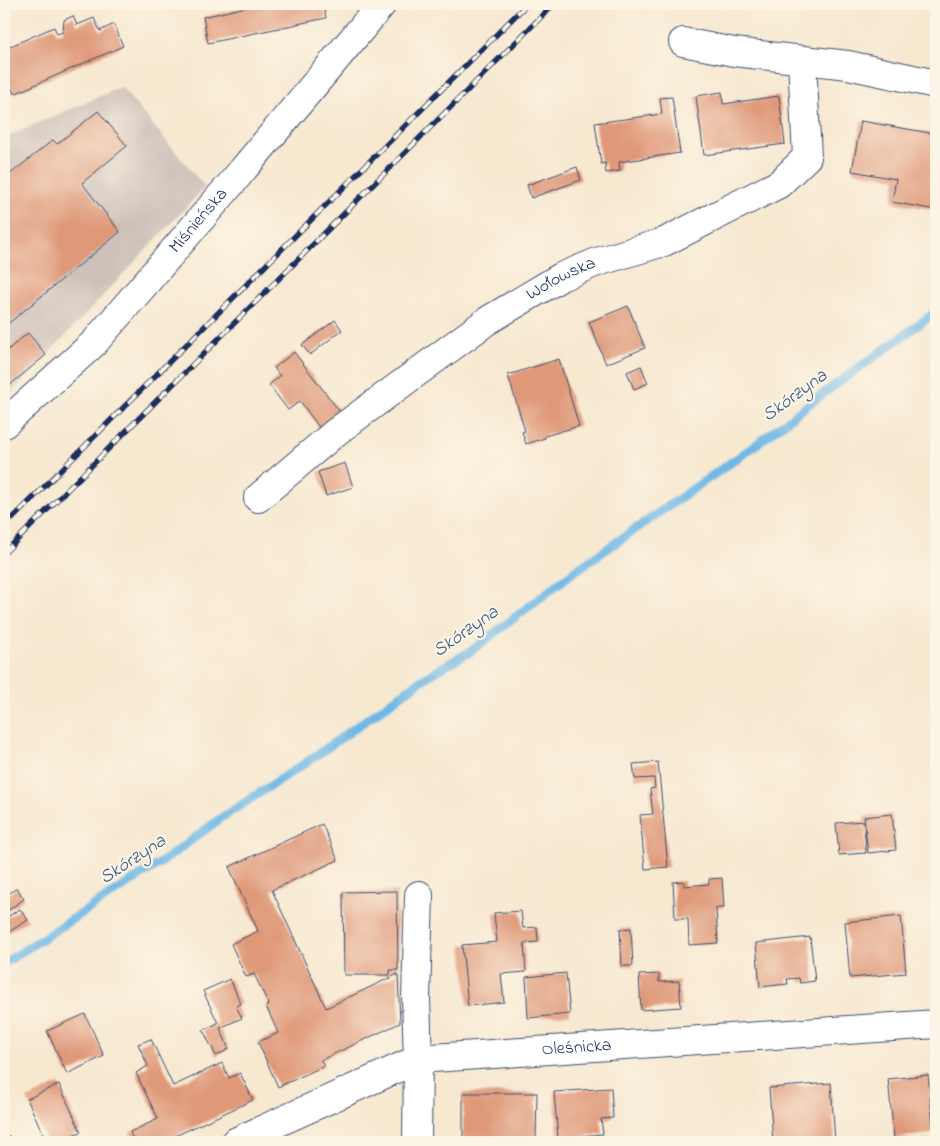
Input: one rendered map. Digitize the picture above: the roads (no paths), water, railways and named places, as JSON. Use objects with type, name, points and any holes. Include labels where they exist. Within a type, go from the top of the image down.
[{"type":"street","name":"Miśnieńska","points":[[4,424],[94,342],[230,185],[382,4]]},
{"type":"street","points":[[683,42],[734,52],[848,65],[936,84]]},
{"type":"street","name":"Wołowska","points":[[258,498],[336,432],[487,321],[561,277],[597,262],[664,242],[779,184],[807,156],[802,60]]},
{"type":"street","points":[[417,1142],[418,1059],[416,1000],[419,895]]},
{"type":"street","name":"Oleśnicka","points":[[236,1142],[418,1059],[936,1024]]},
{"type":"waterway","name":"Skórzyna","points":[[4,963],[162,862],[221,818],[307,762],[425,678],[470,652],[571,574],[749,450],[936,312]]},
{"type":"railway","points":[[4,527],[527,4]]},
{"type":"railway","points":[[4,553],[554,4]]}]
